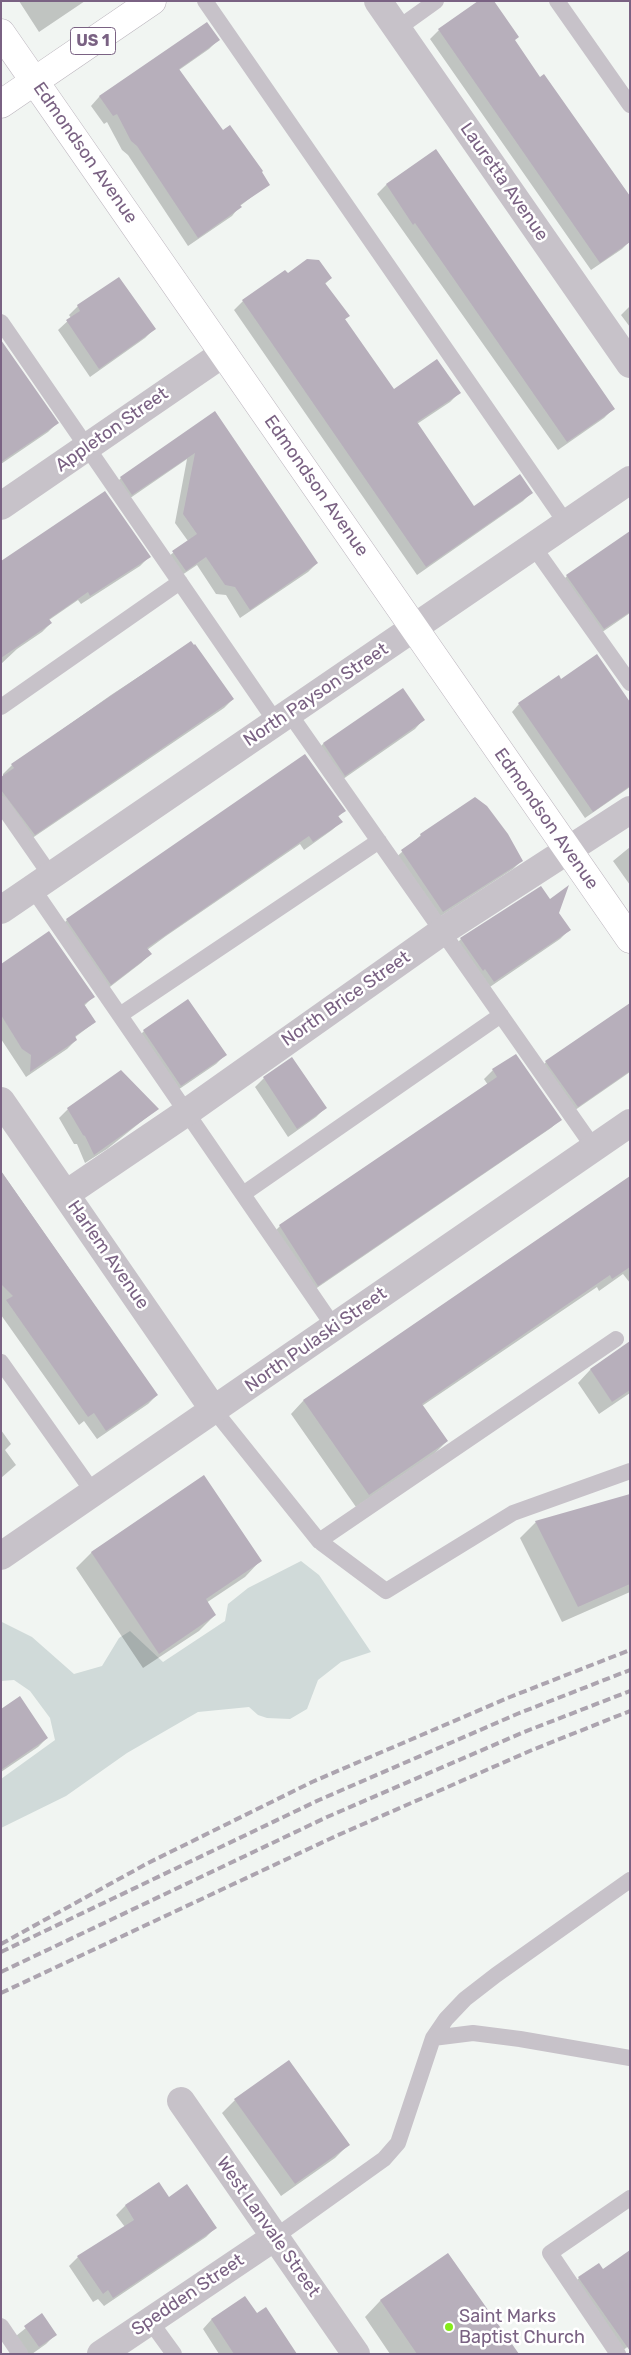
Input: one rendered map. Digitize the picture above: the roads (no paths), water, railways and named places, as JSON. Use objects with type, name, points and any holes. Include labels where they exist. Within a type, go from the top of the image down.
[{"type":"main road","name":"US 1","points":[[1,104],[152,1]]},
{"type":"main road","name":"Edmondson Avenue","points":[[1,33],[630,938]]},
{"type":"street","name":"Lauretta Avenue","points":[[378,1],[630,364]]},
{"type":"street","name":"Appleton Street","points":[[1,506],[224,353]]},
{"type":"street","name":"North Payson Street","points":[[1,910],[630,480]]},
{"type":"street","name":"North Brice Street","points":[[66,1194],[187,1112],[443,931],[567,848],[630,810]]},
{"type":"street","name":"Harlem Avenue","points":[[1,1101],[214,1410]]},
{"type":"street","name":"North Pulaski Street","points":[[1,1556],[630,1123]]},
{"type":"street","name":"West Lanvale Street","points":[[181,2101],[356,2354]]},
{"type":"street","name":"Spedden Street","points":[[105,2353],[275,2237]]},
{"type":"lane","points":[[205,1],[566,524]]},
{"type":"lane","points":[[397,29],[436,1]]},
{"type":"lane","points":[[557,1],[630,105]]},
{"type":"lane","points":[[1,322],[180,582],[379,841],[594,1148]]},
{"type":"lane","points":[[533,546],[627,673]]},
{"type":"lane","points":[[1,707],[180,582]]},
{"type":"lane","points":[[1,804],[42,882],[120,1015],[334,1327]]},
{"type":"lane","points":[[120,1015],[379,841]]},
{"type":"lane","points":[[243,1194],[501,1015]]},
{"type":"lane","points":[[320,1541],[616,1339]]},
{"type":"lane","points":[[1,1362],[93,1492]]},
{"type":"lane","points":[[214,1410],[320,1541],[386,1590],[513,1513],[630,1471]]},
{"type":"lane","points":[[275,2237],[384,2159],[398,2143],[433,2038],[446,2019],[473,1993],[630,1880]]},
{"type":"lane","points":[[433,2038],[472,2033],[520,2039],[630,2058]]},
{"type":"lane","points":[[618,2354],[550,2252],[630,2198]]},
{"type":"lane","points":[[150,2321],[174,2354]]},
{"type":"lane","points":[[3,2333],[20,2354]]},
{"type":"railway","points":[[1,1944],[148,1863],[312,1782],[510,1697],[630,1650]]},
{"type":"railway","points":[[1,1952],[319,1800],[517,1714],[630,1670]]},
{"type":"railway","points":[[1,1972],[327,1817],[524,1732],[630,1691]]},
{"type":"railway","points":[[1,1993],[336,1836],[532,1750],[630,1711]]},
{"type":"place","name":"Saint Marks Baptist Church","points":[[449,2327]]}]
